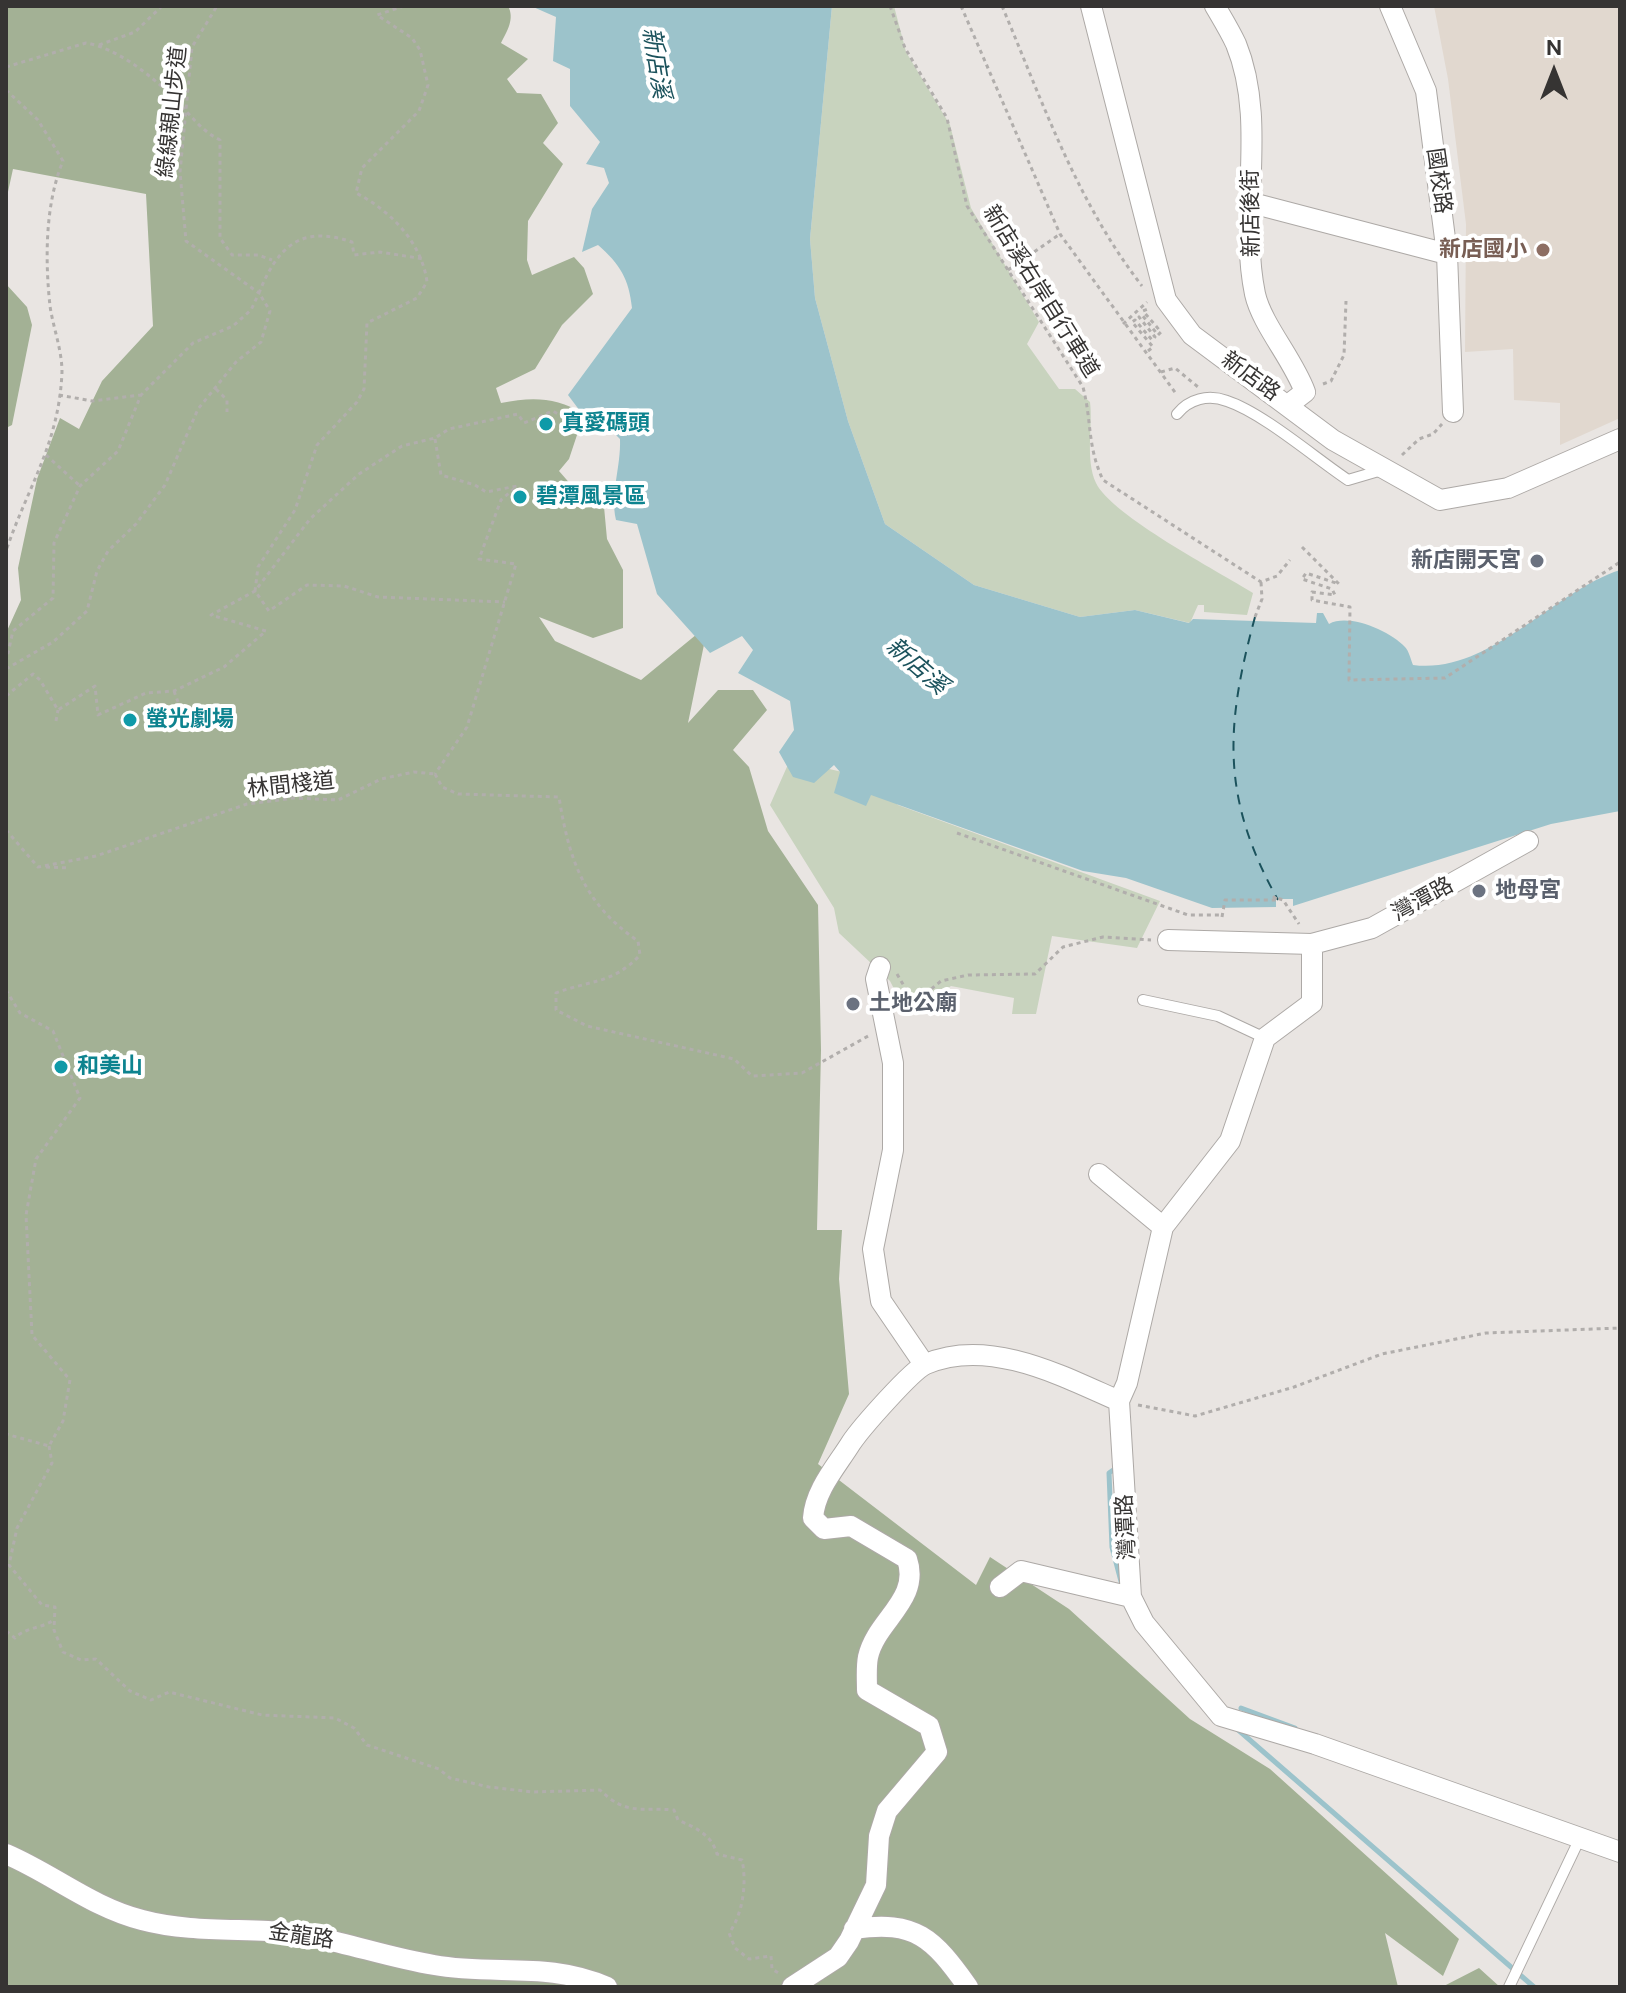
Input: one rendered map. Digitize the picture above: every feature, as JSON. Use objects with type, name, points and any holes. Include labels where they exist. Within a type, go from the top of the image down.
[{"type":"street","name":"新店路","points":[[1091,6],[1166,300],[1192,335],[1333,440],[1440,500],[1508,488],[1620,439]]},
{"type":"street","name":"新店後街","points":[[1215,6],[1236,44],[1246,82],[1252,151],[1248,202],[1256,297],[1296,368],[1305,392]]},
{"type":"street","name":"國校路","points":[[1390,6],[1426,91],[1447,254],[1453,412]]},
{"type":"street","points":[[1248,202],[1447,254]]},
{"type":"street","points":[[1288,405],[1305,392]]},
{"type":"street","name":"灣潭路","points":[[1168,940],[1312,944],[1372,928],[1528,841]]},
{"type":"street","points":[[1265,1038],[1312,1003],[1312,944]]},
{"type":"street","points":[[880,967],[876,979],[893,1063],[893,1150],[873,1249],[881,1301],[924,1364]]},
{"type":"street","name":"灣潭路","points":[[1265,1038],[1230,1141],[1163,1227],[1127,1383],[1119,1401],[1131,1597],[1144,1623],[1221,1716],[1315,1744],[1620,1852]]},
{"type":"street","points":[[1099,1174],[1163,1227]]},
{"type":"street","points":[[792,1987],[838,1957],[876,1885],[879,1836],[887,1811],[937,1752],[929,1726],[867,1690],[868,1655],[910,1588],[912,1574],[907,1559],[851,1526],[824,1529],[813,1518],[814,1501],[860,1430],[924,1364],[967,1354],[1007,1359],[1066,1378],[1119,1401]]},
{"type":"street","points":[[1000,1587],[1021,1571],[1131,1597]]},
{"type":"street","name":"金龍路","points":[[6,1854],[100,1906],[143,1921],[228,1932],[268,1931],[315,1937],[436,1966],[545,1969],[579,1975],[607,1987]]},
{"type":"street","points":[[854,1929],[884,1925],[915,1930],[953,1965],[968,1987]]},
{"type":"lane","points":[[1180,409],[1204,397],[1228,401],[1348,480],[1382,470]]},
{"type":"lane","points":[[1143,1000],[1218,1016],[1265,1038]]},
{"type":"lane","points":[[1509,1987],[1580,1838]]},
{"type":"path","points":[[99,45],[135,32],[162,6]]},
{"type":"path","name":"綠線親山步道","points":[[217,6],[192,47],[180,172],[186,241],[259,293]]},
{"type":"path","points":[[404,6],[377,15],[412,38],[420,50],[428,85],[419,111],[362,168],[356,193],[392,217],[424,259],[427,282],[417,298],[367,323],[364,389],[357,402],[317,445],[295,510],[258,567],[255,591],[269,611],[307,585],[344,586],[378,597],[505,602]]},
{"type":"path","name":"新店溪右岸自行車道","points":[[890,6],[905,48],[947,118],[967,206],[1083,387],[1090,413],[1091,456],[1103,480],[1261,582]]},
{"type":"path","points":[[961,6],[1060,234],[1123,324],[1147,351],[1180,409]]},
{"type":"path","points":[[1002,6],[1079,189],[1109,244],[1147,292]]},
{"type":"path","points":[[6,67],[86,43],[99,45],[138,68],[188,113],[204,133],[220,140],[220,238],[232,255],[258,255],[272,260]]},
{"type":"path","points":[[6,90],[38,120],[63,161],[56,176],[47,245],[50,305],[62,369],[56,428],[6,551]]},
{"type":"path","points":[[1007,271],[1060,234]]},
{"type":"path","points":[[6,662],[13,631],[53,598],[54,543],[80,486],[118,451],[141,395],[193,343],[233,326],[251,310],[272,260],[302,238],[324,235],[352,242],[354,255],[380,252],[424,259]]},
{"type":"path","points":[[6,669],[53,642],[87,611],[97,571],[108,551],[136,524],[165,485],[198,409],[236,362],[261,342],[270,311],[259,293]]},
{"type":"path","points":[[1305,392],[1331,381],[1344,355],[1346,301]]},
{"type":"path","points":[[1123,324],[1147,302]]},
{"type":"path","points":[[1147,351],[1153,347],[1132,322],[1135,320],[1152,340],[1155,337],[1139,317],[1142,315],[1158,335],[1161,332],[1143,311],[1147,308],[1154,316],[1156,313]]},
{"type":"path","points":[[1161,372],[1175,368],[1199,388],[1204,397]]},
{"type":"path","points":[[215,388],[227,400],[227,412]]},
{"type":"path","points":[[59,395],[92,401],[141,395]]},
{"type":"path","points":[[58,710],[95,686],[98,715],[146,693],[174,691],[224,667],[266,631],[211,615],[255,591],[310,519],[359,474],[402,446],[435,438],[449,429],[518,414],[524,423],[553,411],[558,414]]},
{"type":"path","points":[[1382,470],[1397,462],[1419,439],[1433,434],[1453,412]]},
{"type":"path","points":[[435,438],[441,475],[475,485],[486,492],[517,486],[501,500],[479,559],[516,564],[467,727],[435,774],[442,787],[458,794],[559,797],[567,848],[595,904],[610,922],[638,941],[640,955],[628,968],[603,982],[578,985],[556,993],[556,1010],[587,1026],[734,1059],[752,1076],[802,1073],[870,1035],[888,1029]]},
{"type":"path","points":[[46,455],[80,486]]},
{"type":"path","points":[[1302,547],[1339,584],[1306,573],[1302,579],[1332,589],[1335,595],[1312,592],[1312,600],[1350,607],[1349,680],[1445,678],[1620,562]]},
{"type":"path","points":[[1255,617],[1262,599],[1261,582],[1277,576],[1290,560]]},
{"type":"path","points":[[6,696],[33,674],[58,710],[56,721]]},
{"type":"path","points":[[174,691],[178,702]]},
{"type":"path","name":"林間棧道","points":[[38,867],[96,856],[247,804],[294,798],[338,800],[381,779],[414,772],[435,774]]},
{"type":"path","points":[[6,830],[38,867],[70,868]]},
{"type":"path","points":[[957,833],[1188,915],[1222,915]]},
{"type":"path","points":[[1227,941],[1222,915],[1225,900],[1278,900],[1274,897],[1283,900],[1312,944]]},
{"type":"path","points":[[880,967],[893,963],[914,1003],[941,981],[968,975],[1035,974],[1063,947],[1103,937],[1168,940]]},
{"type":"path","points":[[6,990],[20,1013],[53,1031],[80,1098],[36,1159],[26,1215],[32,1335],[70,1380],[63,1421],[49,1446],[52,1463],[17,1528],[9,1565]]},
{"type":"path","points":[[1119,1401],[1195,1416],[1294,1387],[1382,1354],[1486,1333],[1620,1328]]},
{"type":"path","points":[[6,1434],[49,1446]]},
{"type":"path","points":[[6,1560],[42,1605],[55,1607],[54,1630],[63,1652],[81,1660],[96,1659],[130,1691],[151,1700],[169,1692],[262,1715],[335,1718],[354,1728],[367,1745],[439,1769],[450,1778],[533,1792],[600,1790],[615,1804],[629,1811],[674,1810],[678,1820],[701,1830],[713,1841],[717,1854],[742,1860],[747,1885],[737,1907],[738,1921],[729,1933],[735,1948],[749,1959],[771,1956],[772,1965]]},
{"type":"path","points":[[6,1631],[15,1638],[24,1630],[40,1629],[55,1620]]},
{"type":"shaded area","name":"新店國小","points":[[1434,6],[1620,6],[1620,418],[1560,445],[1560,403],[1514,400],[1513,349],[1465,352],[1466,224],[1448,79]]},
{"type":"green space","points":[[6,6],[508,6],[510,20],[501,43],[528,59],[507,79],[517,93],[541,94],[558,123],[543,143],[563,164],[528,221],[527,260],[532,275],[574,257],[584,268],[593,294],[562,325],[535,369],[496,388],[501,403],[544,400],[563,404],[584,414],[569,459],[559,471],[573,487],[595,500],[603,496],[607,539],[623,570],[623,628],[593,638],[539,617],[555,641],[641,680],[708,625],[688,723],[718,690],[753,690],[767,710],[733,750],[749,767],[768,831],[818,905],[821,1050],[817,1230],[842,1230],[839,1279],[849,1394],[818,1464],[976,1585],[990,1557],[1069,1609],[1190,1719],[1270,1769],[1459,1939],[1443,1976],[1385,1933],[1398,1987],[6,1987],[6,633],[21,600],[18,568],[37,479],[60,418],[79,429],[102,381],[153,326],[146,194],[13,169],[6,201]]},
{"type":"green space","points":[[832,6],[894,6],[906,52],[950,125],[971,208],[1039,322],[1027,344],[1059,389],[1075,389],[1090,402],[1090,453],[1096,483],[1122,511],[1143,527],[1253,593],[1247,615],[1204,612],[1204,605],[1198,605],[1190,623],[1135,610],[1080,617],[974,585],[885,524],[848,421],[815,298],[810,239]]},
{"type":"green space","points":[[6,284],[27,307],[32,325],[12,425],[6,428]]},
{"type":"green space","points":[[790,760],[873,779],[898,805],[1160,901],[1137,948],[1052,936],[1036,1014],[1012,1014],[1014,998],[951,986],[908,1016],[890,981],[839,933],[834,908],[770,805]]},
{"type":"green space","points":[[1479,1968],[1500,1987],[1442,1987]]},
{"type":"water","name":"新店溪","points":[[531,6],[832,6],[810,239],[815,298],[848,421],[885,524],[974,585],[1080,617],[1135,610],[1189,623],[1193,619],[1316,623],[1317,613],[1323,613],[1329,624],[1337,621],[1358,622],[1390,635],[1406,649],[1413,665],[1441,665],[1468,657],[1520,630],[1595,581],[1620,570],[1620,811],[1551,824],[1293,906],[1293,899],[1276,899],[1276,907],[1212,908],[1126,878],[1083,871],[871,795],[866,806],[834,793],[840,772],[834,765],[814,783],[793,777],[779,752],[794,730],[790,701],[738,673],[753,650],[742,636],[710,653],[657,594],[637,524],[616,520],[614,500],[620,439],[605,424],[586,419],[568,395],[632,308],[626,280],[612,259],[598,245],[582,252],[592,209],[609,183],[604,168],[586,164],[600,142],[570,106],[570,69],[553,61],[556,17]]},
{"type":"waterway","points":[[1119,1466],[1109,1473],[1112,1547],[1122,1585]]},
{"type":"waterway","points":[[1241,1708],[1295,1728]]},
{"type":"waterway","points":[[1236,1728],[1534,1987]]},
{"type":"ferry route","points":[[1255,617],[1238,693],[1234,762],[1246,828],[1278,900]]},
{"type":"place","name":"新店國小","points":[[1543,250]]},
{"type":"place","name":"真愛碼頭","points":[[546,424]]},
{"type":"place","name":"碧潭風景區","points":[[520,497]]},
{"type":"place","name":"新店開天宮","points":[[1537,561]]},
{"type":"place","name":"螢光劇場","points":[[130,720]]},
{"type":"place","name":"地母宮","points":[[1479,891]]},
{"type":"place","name":"土地公廟","points":[[853,1004]]},
{"type":"place","name":"和美山","points":[[61,1067]]}]
